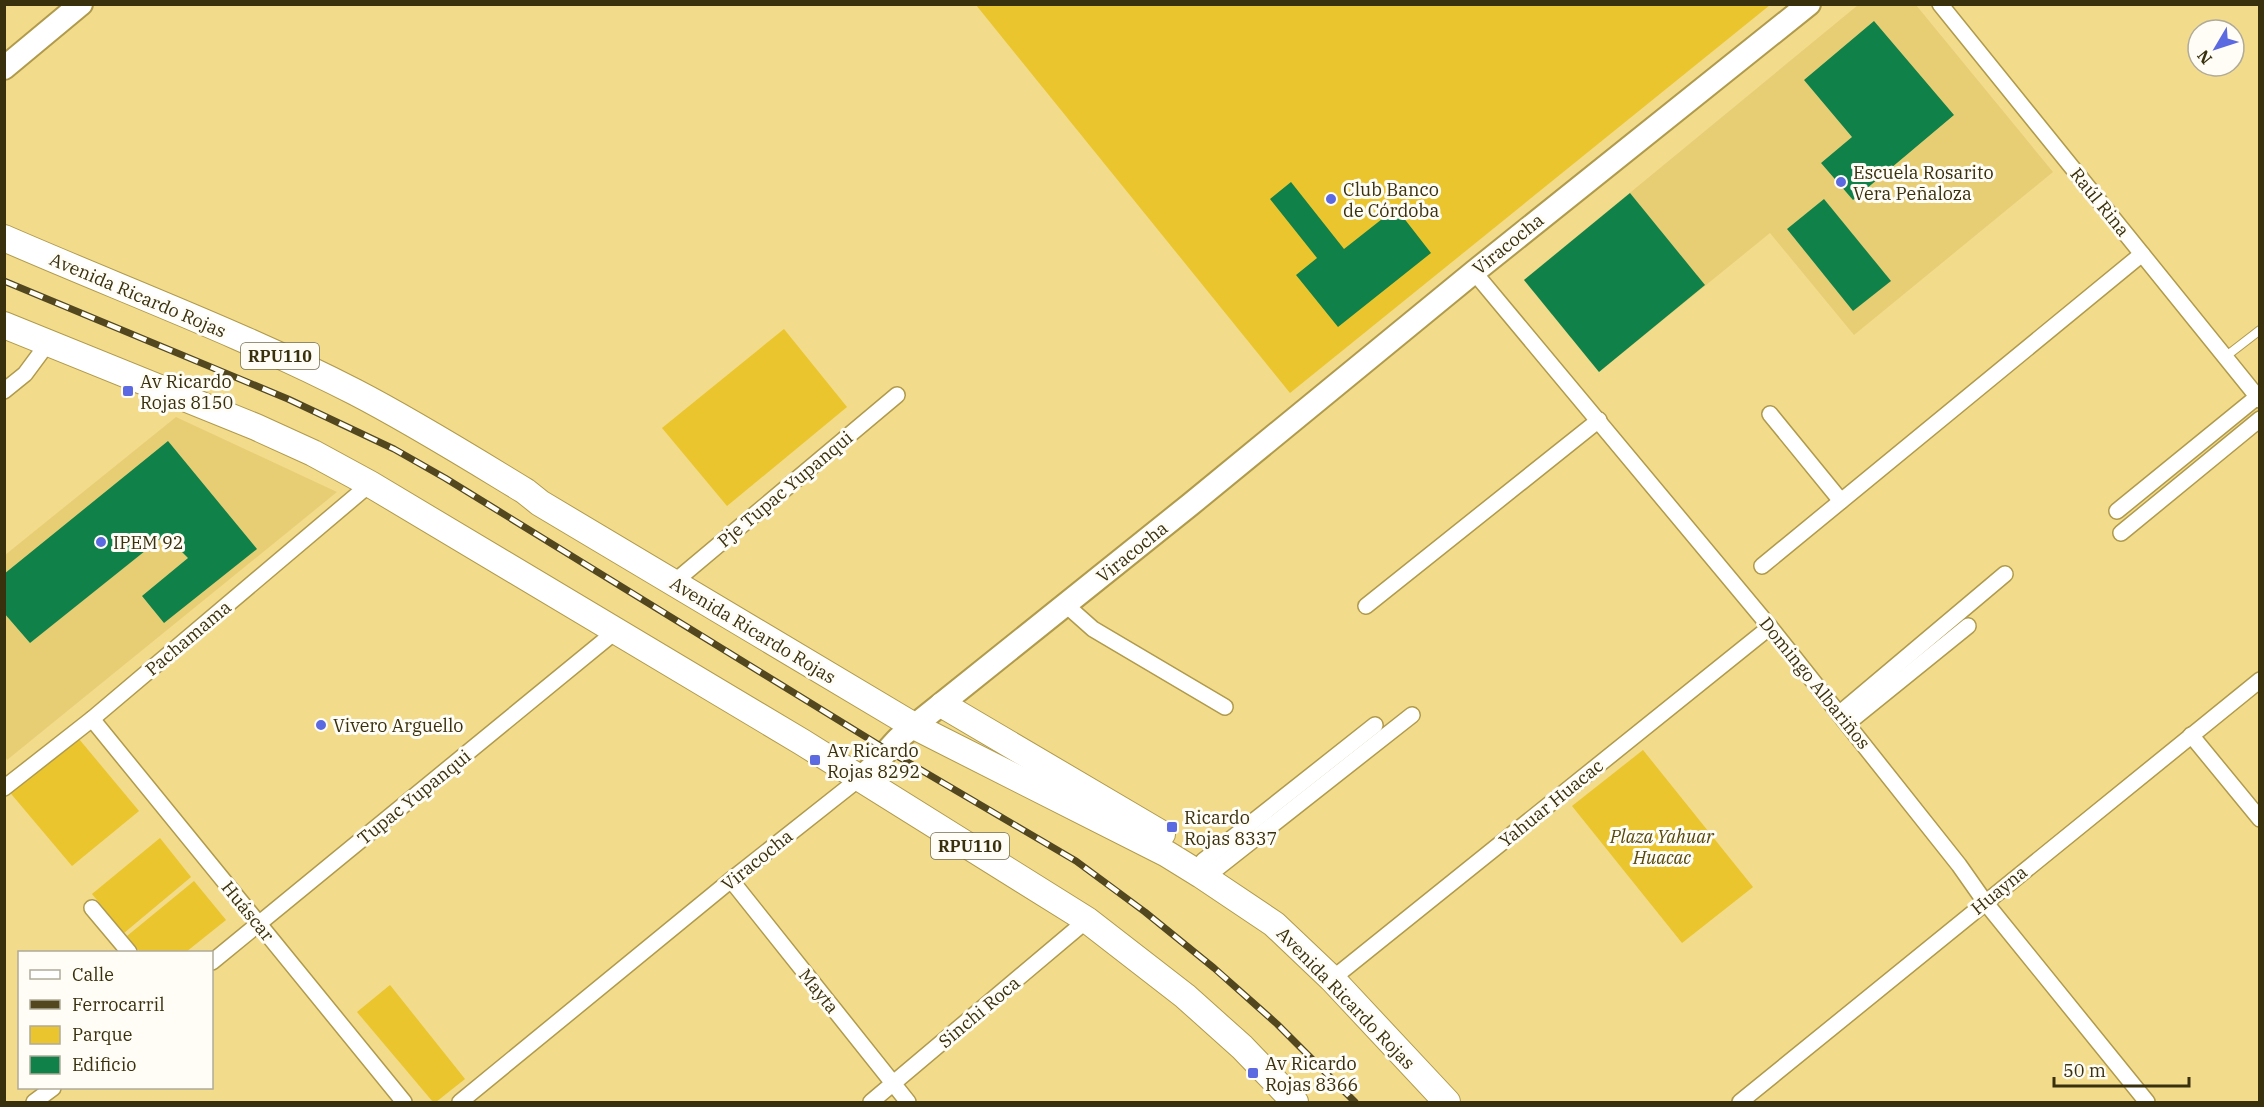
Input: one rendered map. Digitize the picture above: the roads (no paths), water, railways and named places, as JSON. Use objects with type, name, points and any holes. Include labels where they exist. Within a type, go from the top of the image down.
[{"type":"main road","points":[[4,68],[81,4]]},
{"type":"main road","name":"Viracocha","points":[[860,778],[877,765],[887,750],[914,726],[943,705],[1474,272],[1809,4]]},
{"type":"main road","name":"Avenida Ricardo Rojas","points":[[4,238],[184,314],[354,392],[470,457],[540,503],[914,726],[1167,854],[1274,924],[1332,979],[1447,1102]]},
{"type":"main road","name":"RPU110","points":[[4,325],[265,431],[313,453],[370,484],[860,778],[1087,920],[1185,996],[1242,1047],[1287,1100]]},
{"type":"main road","points":[[943,705],[1044,763],[1209,866],[1240,890],[1274,924]]},
{"type":"street","name":"Raúl Rina","points":[[1941,4],[2258,398]]},
{"type":"street","points":[[1762,566],[2142,254]]},
{"type":"street","name":"Domingo Albariños","points":[[1474,272],[1844,718],[1959,865],[1985,902],[2147,1102]]},
{"type":"street","points":[[4,391],[25,374],[48,343]]},
{"type":"street","name":"Pje Tupac Yupanqui","points":[[673,583],[897,395]]},
{"type":"street","points":[[2117,511],[2258,398]]},
{"type":"street","points":[[1770,414],[1841,501]]},
{"type":"street","points":[[2121,533],[2259,419]]},
{"type":"street","points":[[1366,606],[1599,420]]},
{"type":"street","name":"Pachamama","points":[[4,789],[92,719],[370,484]]},
{"type":"street","points":[[1844,718],[2005,574]]},
{"type":"street","points":[[1066,604],[1093,629],[1225,707]]},
{"type":"street","points":[[1844,718],[1968,626]]},
{"type":"street","name":"Yahuar Huacac","points":[[1332,979],[1770,627]]},
{"type":"street","name":"Tupac Yupanqui","points":[[213,961],[616,631]]},
{"type":"street","name":"Huayna","points":[[1740,1102],[2259,680]]},
{"type":"street","points":[[1209,866],[1412,715]]},
{"type":"street","name":"Huáscar","points":[[92,719],[404,1102]]},
{"type":"street","points":[[1209,866],[1375,725]]},
{"type":"street","points":[[2191,735],[2259,819]]},
{"type":"street","name":"Viracocha","points":[[460,1102],[731,880],[860,778]]},
{"type":"street","name":"Mayta","points":[[731,880],[908,1102]]},
{"type":"street","points":[[92,908],[128,951]]},
{"type":"street","name":"Sinchi Roca","points":[[871,1102],[1087,920]]},
{"type":"street","points":[[34,1102],[52,1089]]},
{"type":"lane","points":[[2225,357],[2259,330]]},
{"type":"railway","points":[[4,281],[288,399],[394,449],[445,478],[887,750],[1076,861],[1145,912],[1214,968],[1277,1024],[1355,1102]]},
{"type":"place","name":"Escuela Rosarito Vera Peñaloza","points":[[1841,182]]},
{"type":"place","name":"Club Banco de Córdoba","points":[[1331,199]]},
{"type":"place","name":"Av Ricardo Rojas 8150","points":[[128,391]]},
{"type":"place","name":"IPEM 92","points":[[101,542]]},
{"type":"place","name":"Vivero Arguello","points":[[321,725]]},
{"type":"place","name":"Av Ricardo Rojas 8292","points":[[815,760]]},
{"type":"place","name":"Ricardo Rojas 8337","points":[[1172,827]]},
{"type":"place","name":"Av Ricardo Rojas 8366","points":[[1253,1073]]},
{"type":"park label","name":"Plaza Yahuar Huacac","points":[[1662,846]]}]
